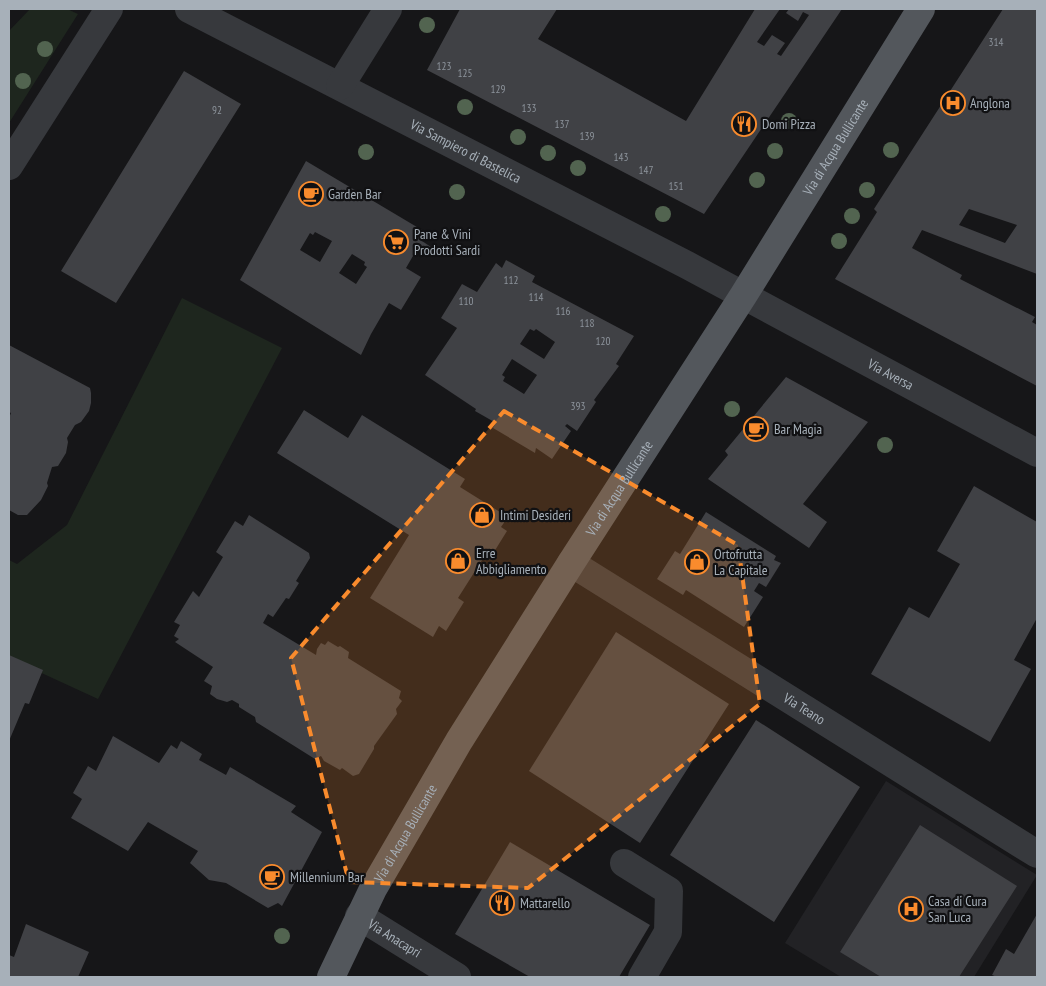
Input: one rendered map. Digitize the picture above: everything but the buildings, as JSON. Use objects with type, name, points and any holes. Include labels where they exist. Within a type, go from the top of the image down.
[{"type":"main road","name":"Via di Acqua Bullicante","points":[[331,977],[359,916],[432,785],[570,563],[743,296],[922,9]]},
{"type":"street","points":[[9,166],[110,9]]},
{"type":"street","name":"Via Sampiero di Bastelica","points":[[188,9],[687,265],[743,296]]},
{"type":"street","points":[[340,86],[388,9]]},
{"type":"street","name":"Via Aversa","points":[[743,296],[1037,453]]},
{"type":"street","name":"Via Teano","points":[[570,563],[1037,854]]},
{"type":"street","points":[[624,863],[669,891],[668,932],[642,977]]},
{"type":"street","name":"Via Anacapri","points":[[359,916],[457,977]]},
{"type":"highlighted area","points":[[504,411],[738,545],[760,704],[528,888],[349,882],[291,658]]},
{"type":"shaded area","points":[[30,9],[67,9],[78,14],[9,123],[9,31]]},
{"type":"shaded area","points":[[182,298],[282,348],[98,699],[9,658],[9,560],[17,564],[67,525]]},
{"type":"shaded area","name":"Casa di Cura San Luca","points":[[886,781],[1037,875],[974,977],[841,977],[785,943]]},
{"type":"place","name":"Anglona","points":[[953,103]]},
{"type":"place","name":"Domi Pizza","points":[[744,124]]},
{"type":"place","name":"Garden Bar","points":[[311,194]]},
{"type":"place","name":"Pane & Vini Prodotti Sardi","points":[[396,242]]},
{"type":"place","name":"Bar Magia","points":[[756,429]]},
{"type":"place","name":"Intimi Desideri","points":[[482,515]]},
{"type":"place","name":"Erre Abbigliamento","points":[[458,561]]},
{"type":"place","name":"Ortofrutta La Capitale","points":[[697,562]]},
{"type":"place","name":"Millennium Bar","points":[[272,877]]},
{"type":"place","name":"Mattarello","points":[[502,903]]},
{"type":"place","name":"Casa di Cura San Luca","points":[[911,909]]}]
